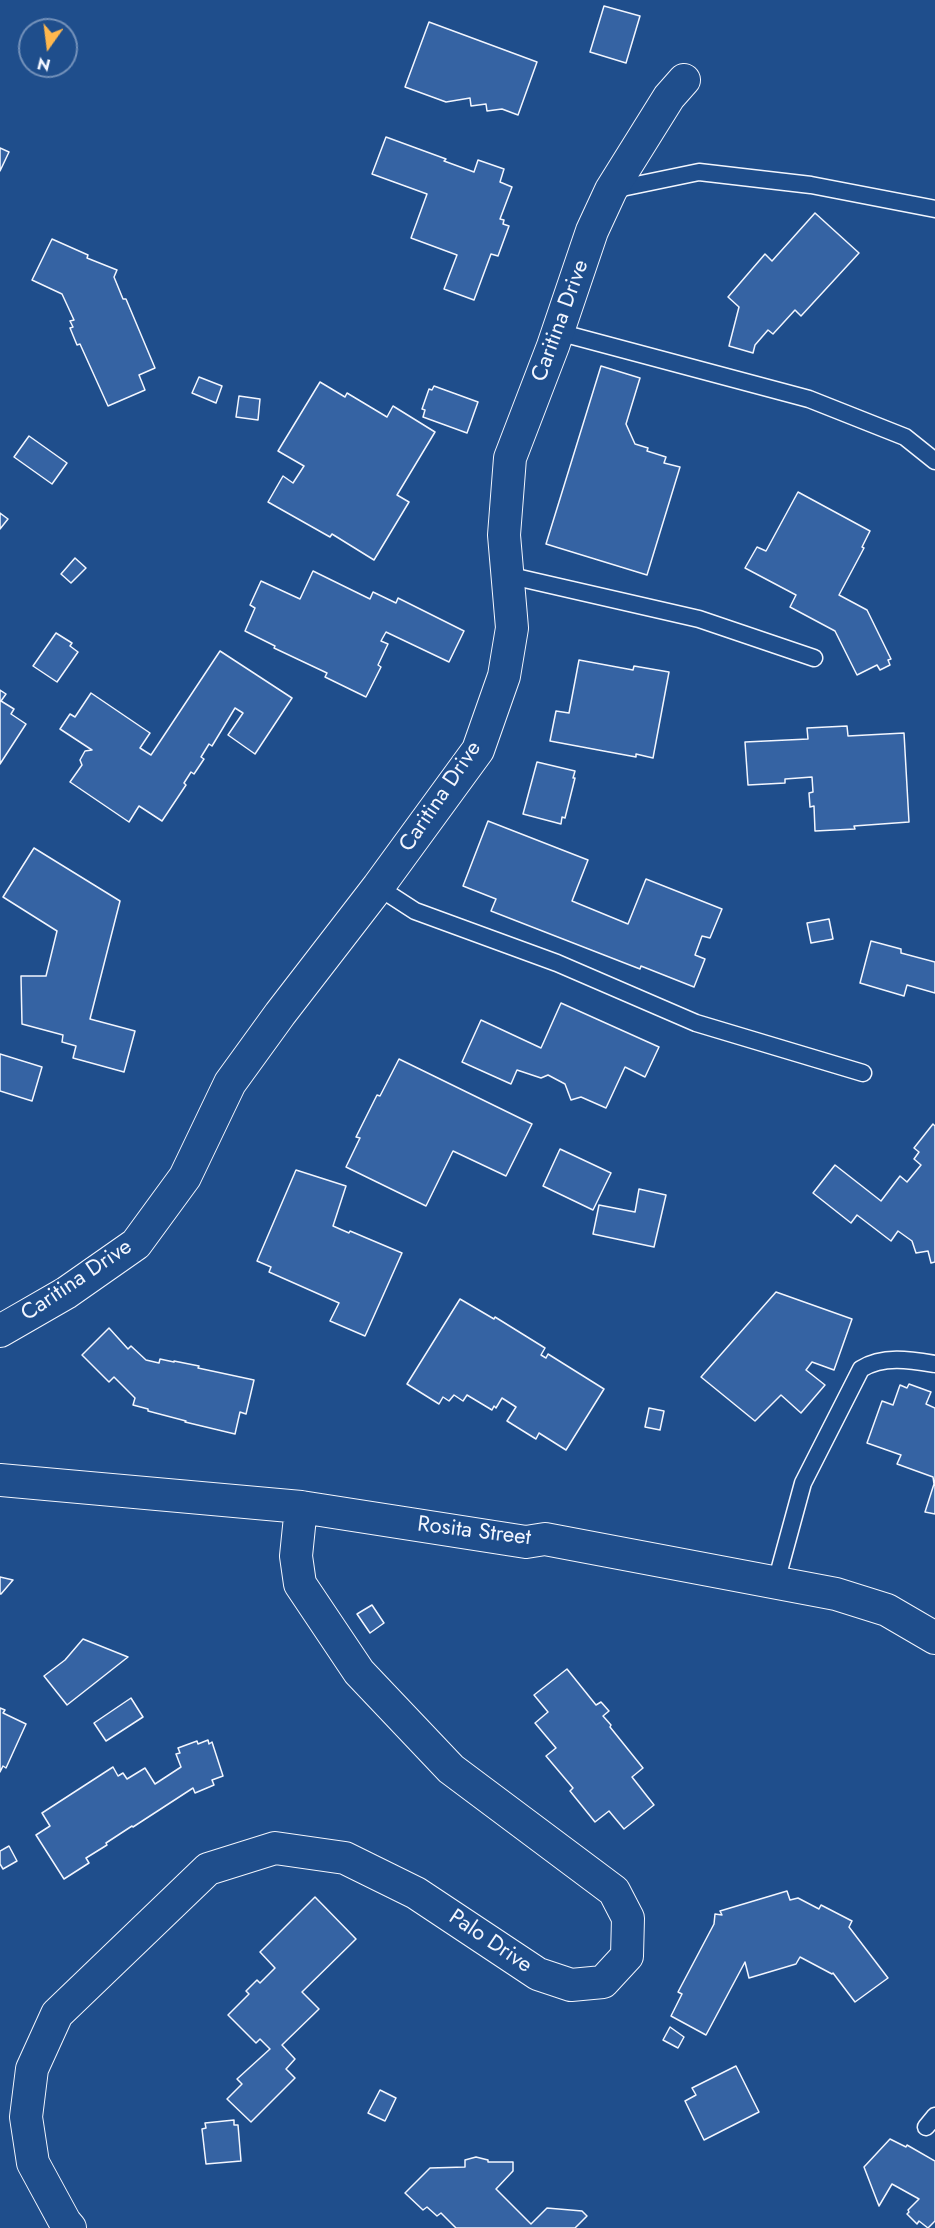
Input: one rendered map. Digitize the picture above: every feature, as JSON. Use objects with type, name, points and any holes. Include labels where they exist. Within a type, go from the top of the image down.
[{"type":"street","name":"Caritina Drive","points":[[0,1331],[66,1293],[136,1244],[185,1177],[230,1083],[478,750],[504,676],[512,628],[504,535],[510,458],[558,332],[592,231],[611,190],[669,97],[684,80]]},
{"type":"street","name":"Rosita Street","points":[[0,1480],[301,1507],[526,1542],[545,1539],[836,1594],[887,1610],[935,1638]]},
{"type":"street","name":"Palo Drive","points":[[70,2228],[64,2222],[33,2163],[26,2117],[32,2069],[57,2014],[208,1869],[275,1848],[345,1858],[416,1893],[538,1974],[571,1985],[603,1982],[627,1956],[628,1917],[614,1891],[451,1769],[359,1672],[300,1584],[296,1556],[301,1507]]},
{"type":"lane","points":[[611,190],[699,172],[811,185],[935,209]]},
{"type":"lane","points":[[558,332],[809,399],[905,438],[935,461]]},
{"type":"lane","points":[[507,575],[699,619],[814,658]]},
{"type":"lane","points":[[378,887],[415,910],[557,963],[696,1023],[863,1073]]},
{"type":"lane","points":[[776,1582],[803,1484],[861,1369],[873,1362],[911,1360],[935,1364]]},
{"type":"building","points":[[604,6],[640,16],[626,63],[590,52]]},
{"type":"building","points":[[429,22],[537,62],[518,115],[502,109],[487,111],[486,104],[471,106],[470,98],[446,102],[405,87]]},
{"type":"building","points":[[386,137],[474,172],[478,160],[504,169],[500,182],[512,187],[500,219],[504,220],[503,224],[509,226],[498,256],[491,254],[474,300],[444,289],[457,255],[411,238],[427,194],[372,174]]},
{"type":"building","points":[[0,148],[9,152],[0,171]]},
{"type":"building","points":[[815,213],[859,253],[801,316],[795,310],[773,334],[768,330],[755,345],[753,353],[729,346],[739,307],[728,297],[765,254],[772,261]]},
{"type":"building","points":[[52,239],[88,255],[87,258],[117,270],[114,277],[123,299],[126,299],[155,368],[139,375],[145,390],[108,406],[80,344],[77,345],[70,328],[73,327],[70,321],[74,320],[62,294],[32,280]]},
{"type":"building","points":[[601,366],[640,378],[626,424],[635,444],[648,448],[647,451],[666,457],[664,463],[680,467],[647,575],[546,544]]},
{"type":"building","points":[[199,377],[222,386],[216,403],[192,393]]},
{"type":"building","points":[[320,382],[345,397],[347,393],[387,417],[393,406],[435,432],[397,495],[409,502],[374,560],[332,534],[330,537],[268,502],[283,476],[293,483],[304,466],[278,451]]},
{"type":"building","points":[[434,386],[478,402],[467,433],[423,417],[425,410],[422,409],[429,389],[432,390]]},
{"type":"building","points":[[239,396],[260,399],[258,420],[236,417]]},
{"type":"building","points":[[29,436],[67,463],[52,484],[14,457]]},
{"type":"building","points":[[798,492],[870,531],[862,547],[864,548],[839,595],[867,610],[891,659],[888,660],[890,665],[880,670],[877,665],[857,675],[835,631],[790,607],[796,595],[745,568],[757,547],[766,551]]},
{"type":"building","points":[[0,513],[8,519],[0,529]]},
{"type":"building","points":[[75,558],[86,568],[71,583],[61,574]]},
{"type":"building","points":[[313,571],[370,599],[373,592],[396,603],[398,598],[464,631],[449,662],[386,632],[381,641],[388,644],[378,665],[381,667],[366,697],[325,677],[327,673],[274,648],[275,646],[245,631],[255,608],[250,605],[261,581],[300,599]]},
{"type":"building","points":[[56,633],[72,643],[70,646],[78,652],[57,682],[33,666]]},
{"type":"building","points":[[220,651],[292,698],[255,754],[228,735],[243,713],[235,708],[212,746],[209,744],[201,757],[204,759],[194,774],[191,772],[184,783],[186,785],[162,821],[139,806],[129,822],[70,782],[82,765],[80,760],[85,751],[92,750],[60,729],[70,714],[75,717],[91,693],[150,733],[140,748],[151,755]]},
{"type":"building","points":[[579,660],[633,670],[634,666],[669,672],[653,758],[550,741],[556,711],[569,713]]},
{"type":"building","points":[[0,690],[6,694],[1,701],[14,709],[11,714],[26,724],[0,764]]},
{"type":"building","points":[[847,726],[848,736],[904,733],[909,822],[854,826],[855,829],[815,831],[814,806],[810,807],[809,793],[813,792],[812,777],[785,779],[785,783],[748,785],[745,742],[808,739],[807,728]]},
{"type":"building","points":[[537,762],[575,771],[565,818],[562,817],[561,824],[523,814]]},
{"type":"building","points":[[488,821],[588,860],[572,901],[628,924],[646,879],[722,909],[710,938],[702,936],[695,955],[705,959],[694,987],[641,966],[640,969],[491,911],[496,899],[463,886]]},
{"type":"building","points":[[34,848],[120,901],[90,1019],[135,1031],[124,1072],[73,1058],[76,1046],[62,1042],[63,1035],[22,1024],[21,976],[46,976],[57,931],[3,897]]},
{"type":"building","points":[[829,919],[833,939],[811,943],[807,923]]},
{"type":"building","points":[[871,941],[901,949],[901,953],[935,962],[935,993],[907,985],[904,996],[860,983]]},
{"type":"building","points":[[561,1003],[659,1047],[645,1077],[625,1067],[606,1108],[581,1097],[571,1100],[565,1084],[548,1075],[541,1078],[517,1070],[511,1084],[462,1062],[481,1020],[541,1048]]},
{"type":"building","points":[[0,1054],[42,1067],[32,1101],[0,1091]]},
{"type":"building","points":[[399,1059],[532,1124],[506,1176],[453,1151],[426,1206],[346,1167],[360,1138],[356,1137],[377,1095],[380,1096]]},
{"type":"building","points":[[933,1124],[935,1126],[935,1262],[931,1263],[928,1251],[916,1253],[912,1241],[898,1231],[891,1241],[857,1215],[851,1223],[813,1193],[835,1165],[881,1201],[900,1176],[907,1182],[921,1165],[914,1159],[919,1152],[914,1148]]},
{"type":"building","points":[[560,1149],[611,1173],[593,1210],[543,1186]]},
{"type":"building","points":[[296,1170],[346,1186],[333,1226],[402,1253],[365,1336],[330,1321],[339,1303],[269,1272],[271,1267],[257,1261]]},
{"type":"building","points":[[639,1189],[666,1195],[654,1247],[593,1234],[599,1205],[635,1212]]},
{"type":"building","points":[[776,1292],[852,1319],[834,1370],[812,1362],[806,1370],[825,1385],[801,1413],[781,1395],[755,1421],[701,1377]]},
{"type":"building","points":[[460,1299],[494,1319],[495,1317],[545,1348],[541,1355],[546,1358],[548,1354],[604,1389],[566,1450],[539,1433],[536,1439],[507,1421],[516,1407],[502,1398],[492,1410],[467,1395],[463,1401],[454,1395],[449,1401],[443,1397],[439,1404],[407,1384]]},
{"type":"building","points":[[109,1328],[128,1349],[131,1346],[146,1360],[159,1363],[160,1359],[174,1361],[254,1380],[246,1414],[240,1412],[235,1434],[185,1422],[133,1405],[135,1398],[114,1377],[109,1382],[82,1355]]},
{"type":"building","points":[[909,1384],[931,1392],[926,1404],[935,1408],[935,1514],[925,1512],[934,1484],[933,1477],[897,1464],[901,1455],[867,1443],[882,1401],[893,1405],[900,1385],[907,1388]]},
{"type":"building","points":[[649,1408],[664,1411],[660,1430],[645,1427]]},
{"type":"building","points":[[0,1577],[13,1580],[1,1594],[0,1594]]},
{"type":"building","points":[[372,1605],[384,1623],[370,1633],[357,1614]]},
{"type":"building","points":[[83,1639],[128,1657],[67,1705],[44,1676],[65,1660]]},
{"type":"building","points":[[567,1669],[596,1705],[601,1702],[609,1711],[603,1716],[643,1768],[632,1777],[654,1805],[624,1829],[609,1811],[595,1822],[570,1791],[573,1788],[546,1756],[556,1748],[535,1723],[548,1712],[534,1695]]},
{"type":"building","points":[[131,1698],[143,1717],[106,1741],[94,1723]]},
{"type":"building","points":[[0,1708],[5,1710],[3,1713],[26,1724],[6,1768],[3,1766],[0,1772]]},
{"type":"building","points":[[208,1740],[209,1744],[212,1742],[223,1776],[212,1780],[214,1785],[195,1793],[193,1788],[132,1826],[86,1858],[89,1863],[64,1879],[36,1835],[50,1826],[42,1813],[113,1767],[118,1776],[123,1773],[127,1779],[145,1768],[155,1784],[181,1767],[176,1754],[180,1753],[178,1748],[197,1741],[198,1744]]},
{"type":"building","points":[[9,1846],[17,1861],[3,1869],[0,1864],[0,1851]]},
{"type":"building","points":[[787,1891],[790,1900],[798,1898],[819,1909],[821,1905],[852,1921],[849,1927],[888,1978],[855,2002],[833,1973],[800,1957],[796,1964],[749,1978],[745,1962],[706,2035],[671,2016],[682,1994],[678,1992],[714,1924],[715,1914],[722,1915],[720,1911]]},
{"type":"building","points":[[315,1897],[356,1939],[302,1992],[319,2009],[282,2045],[295,2059],[286,2069],[295,2078],[251,2122],[227,2099],[242,2084],[237,2079],[270,2049],[260,2039],[256,2043],[228,2015],[249,1994],[246,1991],[257,1980],[260,1983],[275,1968],[260,1952]]},
{"type":"building","points":[[670,2027],[684,2037],[678,2048],[663,2040]]},
{"type":"building","points":[[736,2066],[759,2112],[704,2140],[685,2101],[696,2095],[692,2088]]},
{"type":"building","points":[[380,2090],[396,2098],[385,2121],[368,2113]]},
{"type":"building","points":[[234,2120],[234,2125],[238,2125],[241,2161],[206,2164],[202,2129],[206,2128],[205,2123]]},
{"type":"building","points":[[890,2139],[906,2147],[907,2145],[935,2161],[935,2221],[928,2228],[919,2221],[917,2224],[907,2214],[919,2199],[892,2184],[879,2206],[864,2167]]},
{"type":"building","points":[[476,2157],[488,2160],[488,2162],[513,2162],[513,2171],[496,2189],[531,2224],[547,2208],[582,2211],[587,2216],[575,2228],[456,2228],[441,2213],[437,2216],[427,2207],[423,2210],[405,2193],[430,2168],[465,2167],[465,2160]]}]
